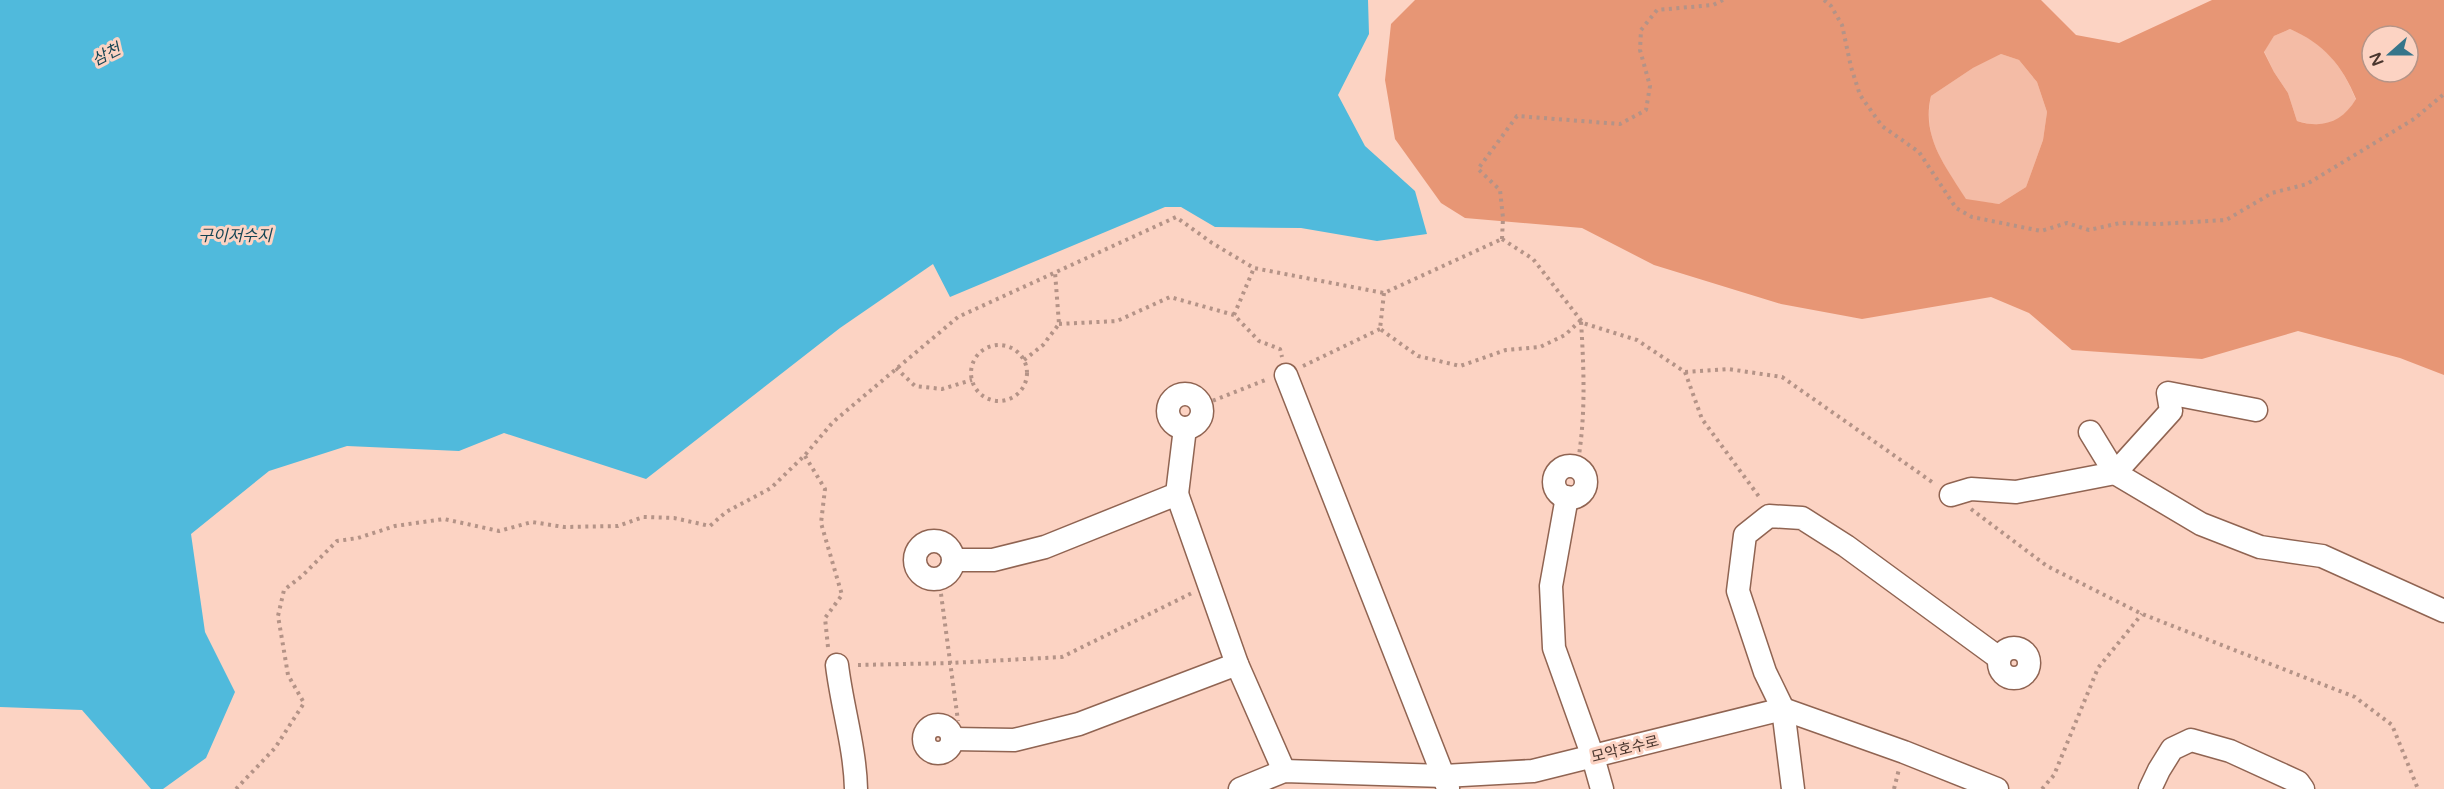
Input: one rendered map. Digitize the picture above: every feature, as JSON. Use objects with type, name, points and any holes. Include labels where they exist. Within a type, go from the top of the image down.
[{"type":"street","points":[[1286,375],[1446,782]]},
{"type":"street","points":[[1951,495],[1971,489],[2016,492],[2115,472],[2171,411],[2168,393],[2256,410]]},
{"type":"street","points":[[1181,394],[1192,396],[1200,404],[1202,410],[1199,420],[1185,428],[1170,420],[1168,410],[1172,400],[1181,394]]},
{"type":"street","points":[[1185,428],[1177,494],[1237,664],[1284,771]]},
{"type":"street","points":[[2090,432],[2115,472],[2149,495],[2201,524],[2260,547],[2322,556],[2444,611]]},
{"type":"street","points":[[1577,467],[1566,466],[1555,475],[1556,490],[1567,497],[1551,586],[1554,648],[1602,789]]},
{"type":"street","points":[[953,560],[993,560],[1045,547],[1177,494]]},
{"type":"street","points":[[1792,789],[1783,709],[1765,672],[1738,591],[1745,535],[1769,516],[1802,518],[1846,546],[1999,658]]},
{"type":"street","points":[[927,542],[939,542],[949,549],[953,560],[949,572],[939,579],[926,578],[915,563],[917,550],[927,542]]},
{"type":"street","points":[[956,740],[1014,740],[1079,724],[1237,664]]},
{"type":"street","points":[[837,665],[855,762],[856,789]]},
{"type":"street","points":[[1783,709],[1905,752],[1997,789]]},
{"type":"street","name":"모악호수로","points":[[1240,789],[1284,771],[1446,782],[1533,771],[1593,758],[1783,709]]},
{"type":"street","points":[[2150,789],[2172,749],[2191,740],[2230,751],[2298,782],[2303,789]]},
{"type":"path","points":[[236,789],[275,748],[304,703],[288,675],[285,659],[278,616],[284,590],[302,576],[337,541],[358,538],[394,526],[444,519],[498,531],[532,522],[564,527],[618,526],[643,517],[674,518],[710,526],[726,512],[771,488],[805,455],[833,422],[958,317],[1176,217],[1212,243],[1254,268],[1384,293],[1502,239],[1500,190],[1478,169],[1517,116],[1620,124],[1646,110],[1650,86],[1640,50],[1641,30],[1657,10],[1713,6],[1723,0]]},
{"type":"path","points":[[1824,0],[1831,6],[1842,25],[1860,95],[1882,126],[1919,152],[1956,208],[1972,217],[2041,231],[2067,223],[2089,230],[2120,223],[2159,224],[2226,220],[2272,193],[2307,184],[2414,119],[2444,94]]},
{"type":"path","points":[[1234,315],[1254,268]]},
{"type":"path","points":[[1024,360],[1043,345],[1059,324],[1055,272]]},
{"type":"path","points":[[1380,329],[1384,293]]},
{"type":"path","points":[[1059,324],[1117,321],[1170,297],[1234,315],[1259,341],[1280,349],[1286,375]]},
{"type":"path","points":[[1380,329],[1418,356],[1460,366],[1506,350],[1540,347],[1566,335],[1581,320],[1585,394],[1577,467]]},
{"type":"path","points":[[1202,410],[1207,403],[1286,375],[1380,329]]},
{"type":"path","points":[[993,346],[1011,348],[1024,360],[1026,370],[1023,388],[1008,400],[989,399],[976,388],[972,380],[973,362],[978,355],[993,346]]},
{"type":"path","points":[[896,368],[915,386],[942,389],[972,380]]},
{"type":"path","points":[[1685,372],[1702,419],[1759,496],[1781,517]]},
{"type":"path","points":[[805,455],[825,489],[822,523],[842,595],[825,618],[828,646],[837,665],[951,663],[1062,657],[1209,585]]},
{"type":"path","points":[[939,579],[951,663],[956,740]]},
{"type":"path","points":[[2042,789],[2054,775],[2098,668],[2142,614]]},
{"type":"shaded area","points":[[1415,0],[2041,0],[2076,35],[2119,43],[2212,0],[2444,0],[2444,375],[2400,358],[2298,331],[2202,359],[2072,350],[2029,313],[1991,297],[1862,319],[1781,304],[1654,265],[1582,228],[1465,218],[1441,203],[1395,139],[1385,80],[1391,24]],"holes":[[[2290,29],[2313,41],[2322,49],[2338,66],[2351,87],[2356,99],[2345,113],[2331,122],[2315,124],[2297,121],[2288,93],[2264,52],[2274,36]],[[2001,54],[2019,60],[2037,82],[2047,112],[2043,140],[2026,187],[1999,204],[1966,199],[1937,151],[1929,125],[1929,111],[1931,96],[1973,68]]]},
{"type":"shaded area","points":[[2290,29],[2323,49],[2345,76],[2356,100],[2338,119],[2324,124],[2297,121],[2288,93],[2264,51],[2274,36]]},
{"type":"shaded area","points":[[2001,54],[2019,60],[2037,82],[2047,112],[2043,140],[2026,187],[1999,204],[1966,200],[1937,151],[1930,125],[1931,96],[1973,68]]},
{"type":"water","name":"구이저수지","points":[[0,0],[1368,0],[1369,34],[1338,95],[1365,146],[1415,191],[1427,234],[1377,241],[1301,228],[1215,227],[1181,207],[1165,207],[950,297],[933,264],[840,328],[646,479],[504,433],[459,451],[347,446],[269,471],[191,534],[205,632],[235,692],[206,758],[163,789],[151,789],[82,710],[0,707]]},
{"type":"water label","name":"삼천","points":[[106,54]]}]
